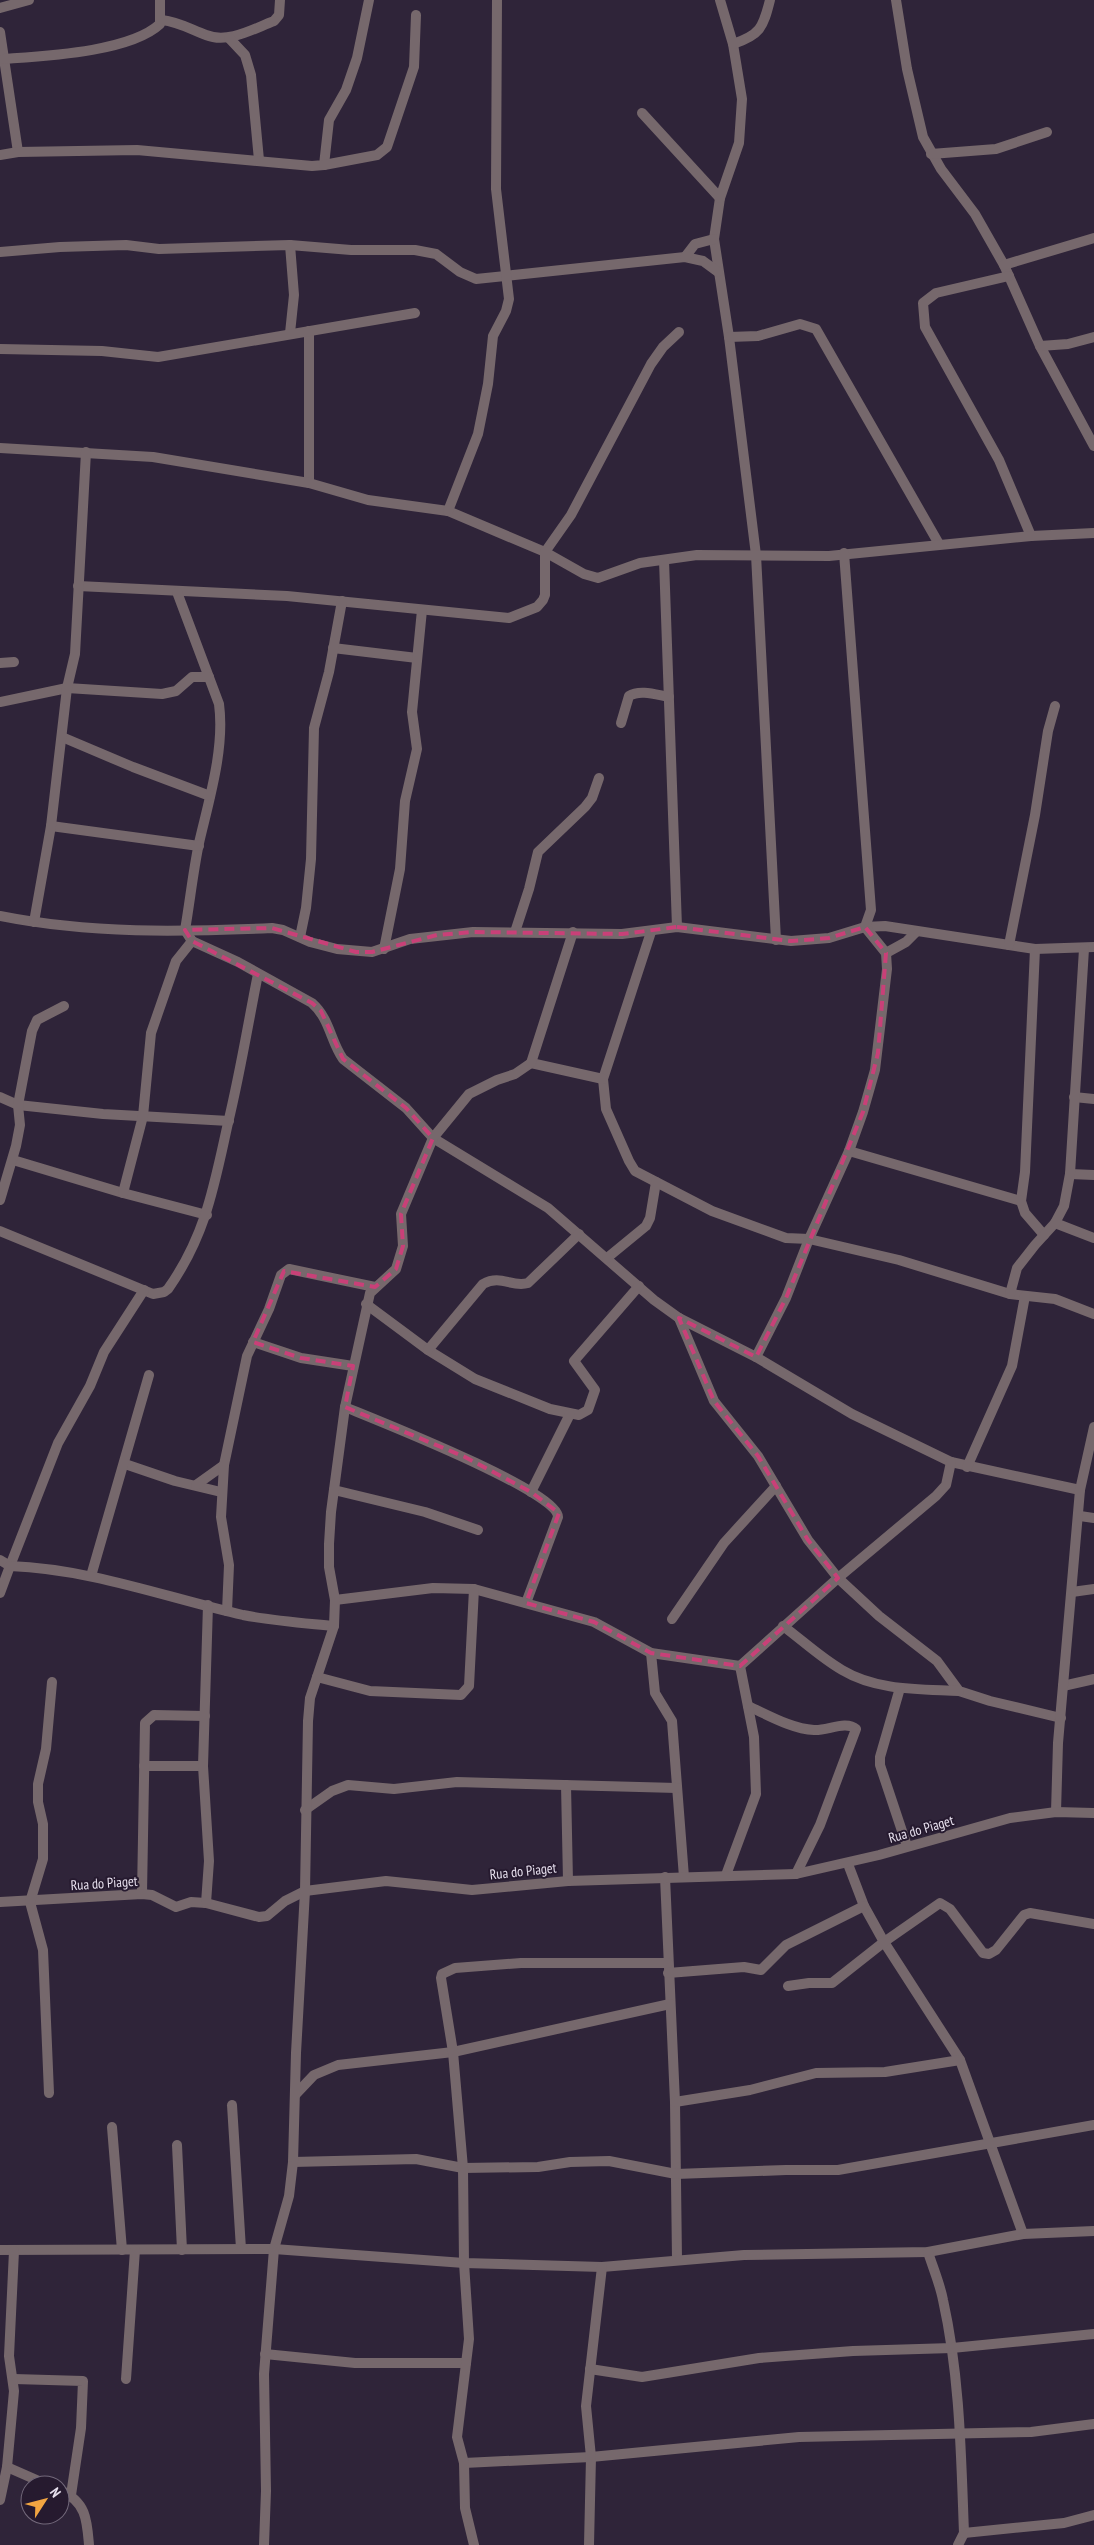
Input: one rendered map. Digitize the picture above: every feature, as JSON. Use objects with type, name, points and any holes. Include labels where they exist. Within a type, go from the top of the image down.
[{"type":"street","points":[[0,8],[29,0]]},
{"type":"street","points":[[4,59],[79,53],[104,48],[156,27],[162,20],[160,0]]},
{"type":"street","points":[[162,20],[178,22],[208,36],[228,38],[274,21],[279,15],[280,0]]},
{"type":"street","points":[[324,165],[330,120],[346,90],[357,58],[369,0]]},
{"type":"street","points":[[448,511],[483,414],[493,336],[509,299],[508,276],[496,189],[497,0]]},
{"type":"street","points":[[720,0],[733,44],[742,99],[742,125],[739,143],[720,198],[714,240],[729,338],[756,556],[776,940]]},
{"type":"street","points":[[733,44],[754,36],[765,19],[770,0]]},
{"type":"street","points":[[896,0],[923,137],[931,154],[975,214],[1004,265],[1040,346],[1094,446]]},
{"type":"street","points":[[0,155],[18,152],[137,150],[324,165],[377,155],[387,147],[414,66],[416,15]]},
{"type":"street","points":[[0,32],[18,152]]},
{"type":"street","points":[[228,38],[245,55],[251,75],[259,160]]},
{"type":"street","points":[[642,113],[720,198]]},
{"type":"street","points":[[931,154],[996,149],[1047,132]]},
{"type":"street","points":[[1004,265],[1094,238]]},
{"type":"street","points":[[685,257],[696,244],[714,240]]},
{"type":"street","points":[[0,252],[60,247],[126,245],[159,249],[290,245],[351,250],[415,250],[436,254],[460,272],[476,279],[685,257],[703,261],[718,272]]},
{"type":"street","points":[[290,245],[294,295],[290,333]]},
{"type":"street","points":[[1009,276],[936,293],[923,303],[922,311],[925,327],[999,460],[1031,536]]},
{"type":"street","points":[[0,349],[102,351],[158,357],[236,345],[290,333],[415,314]]},
{"type":"street","points":[[729,338],[758,336],[800,324],[816,329],[940,544]]},
{"type":"street","points":[[309,331],[309,483]]},
{"type":"street","points":[[78,586],[342,600],[509,618],[537,608],[545,595],[546,552],[571,515],[652,364],[663,347],[679,332]]},
{"type":"street","points":[[1040,346],[1068,344],[1094,337]]},
{"type":"street","points":[[0,448],[153,457],[309,483],[368,500],[448,511],[546,552],[584,574],[598,578],[626,567],[697,555],[829,556],[1031,536],[1094,533]]},
{"type":"street","points":[[34,922],[50,826],[67,688],[75,654],[78,627],[78,586],[86,452]]},
{"type":"street","points":[[844,554],[872,910],[865,927]]},
{"type":"street","points":[[664,560],[677,927]]},
{"type":"street","points":[[177,592],[219,704],[221,722],[210,796],[199,846],[185,930],[192,941],[238,962],[312,1003],[321,1011],[337,1050],[343,1059],[406,1108],[433,1138],[548,1208],[679,1318],[756,1357],[828,1401],[951,1462],[1080,1490]]},
{"type":"street","points":[[300,937],[306,908],[312,859],[314,728],[342,600]]},
{"type":"street","points":[[384,949],[400,869],[407,788],[417,749],[412,712],[422,610]]},
{"type":"street","points":[[333,648],[417,658]]},
{"type":"street","points":[[0,663],[14,662]]},
{"type":"street","points":[[0,702],[67,688],[162,694],[176,691],[192,677],[209,677]]},
{"type":"street","points":[[621,723],[629,696],[632,694],[638,692],[669,696]]},
{"type":"street","points":[[1009,945],[1035,816],[1048,731],[1055,706]]},
{"type":"street","points":[[62,737],[133,767],[210,796]]},
{"type":"street","points":[[515,932],[529,889],[538,852],[585,807],[592,798],[599,778]]},
{"type":"street","points":[[50,826],[199,846]]},
{"type":"street","points":[[872,910],[885,926]]},
{"type":"street","points":[[0,916],[87,929],[185,930],[272,928],[337,950],[372,952],[410,940],[437,935],[473,932],[622,934],[651,932],[677,927],[791,941],[829,938],[865,927],[885,926],[1035,949],[1089,948],[1074,1097],[1070,1174],[1064,1206],[1055,1223],[1017,1268],[1010,1294]]},
{"type":"street","points":[[756,1357],[786,1298],[809,1239],[849,1151],[875,1070],[887,969],[886,954],[865,927]]},
{"type":"street","points":[[264,2545],[265,2354],[274,2249],[289,2196],[293,2162],[305,1891],[308,1721],[310,1698],[328,1649],[334,1626],[336,1600],[329,1567],[328,1544],[345,1407],[366,1304],[375,1287],[396,1269],[403,1246],[401,1214],[433,1138],[469,1094],[497,1080],[515,1074],[531,1063],[573,932]]},
{"type":"street","points":[[651,932],[603,1079],[606,1109],[635,1171],[712,1211],[786,1238],[809,1239],[900,1260],[1010,1294],[1055,1299],[1094,1314]]},
{"type":"street","points":[[886,954],[906,942],[916,932]]},
{"type":"street","points":[[123,1193],[143,1116],[151,1033],[176,961],[192,941]]},
{"type":"street","points":[[1035,949],[1025,1172],[1021,1201],[1025,1213],[1044,1235]]},
{"type":"street","points":[[0,1231],[152,1294],[164,1292],[168,1289],[187,1259],[207,1215],[229,1121],[258,974]]},
{"type":"street","points":[[0,1200],[13,1160],[20,1125],[18,1105],[32,1031],[37,1020],[64,1006]]},
{"type":"street","points":[[531,1063],[603,1079]]},
{"type":"street","points":[[0,1097],[18,1105],[143,1116],[229,1121]]},
{"type":"street","points":[[1074,1097],[1094,1099]]},
{"type":"street","points":[[849,1151],[1021,1201]]},
{"type":"street","points":[[13,1160],[123,1193],[207,1215]]},
{"type":"street","points":[[1070,1174],[1094,1175]]},
{"type":"street","points":[[607,1258],[646,1226],[650,1218],[656,1182]]},
{"type":"street","points":[[1055,1223],[1094,1238]]},
{"type":"street","points":[[428,1350],[483,1284],[496,1279],[520,1284],[528,1283],[579,1234]]},
{"type":"street","points":[[227,1611],[229,1565],[222,1527],[221,1492],[224,1465],[243,1370],[284,1271],[289,1269],[375,1287]]},
{"type":"street","points":[[366,1304],[428,1350],[475,1379],[550,1409],[570,1414],[582,1414],[588,1410],[595,1390],[594,1386],[574,1364],[575,1358],[639,1286]]},
{"type":"street","points":[[0,1593],[58,1442],[90,1386],[104,1352],[144,1290]]},
{"type":"street","points":[[967,1467],[1014,1360],[1025,1296]]},
{"type":"street","points":[[679,1318],[714,1401],[758,1456],[808,1540],[838,1578],[879,1616],[937,1661],[959,1691]]},
{"type":"street","points":[[253,1342],[301,1358],[353,1366]]},
{"type":"street","points":[[92,1576],[149,1375]]},
{"type":"street","points":[[345,1407],[465,1457],[531,1492],[555,1510],[558,1518],[526,1603]]},
{"type":"street","points":[[531,1492],[570,1414]]},
{"type":"street","points":[[1056,1812],[1060,1718],[1080,1516],[1080,1490],[1094,1427]]},
{"type":"street","points":[[740,1666],[838,1578],[942,1490],[951,1462]]},
{"type":"street","points":[[125,1464],[221,1492]]},
{"type":"street","points":[[196,1485],[224,1465]]},
{"type":"street","points":[[672,1619],[724,1543],[776,1486]]},
{"type":"street","points":[[334,1490],[425,1512],[478,1530]]},
{"type":"street","points":[[1080,1516],[1094,1518]]},
{"type":"street","points":[[0,1560],[10,1566],[36,1567],[92,1576],[258,1618],[334,1626]]},
{"type":"street","points":[[336,1600],[433,1588],[474,1589],[594,1622],[651,1653],[740,1666]]},
{"type":"street","points":[[317,1677],[370,1691],[462,1695],[469,1686],[474,1589]]},
{"type":"street","points":[[1072,1592],[1094,1589]]},
{"type":"street","points":[[206,1902],[209,1861],[204,1766],[208,1606]]},
{"type":"street","points":[[784,1626],[843,1671],[862,1680],[900,1688],[959,1691],[990,1702],[1060,1718]]},
{"type":"street","points":[[651,1653],[655,1693],[672,1722],[684,1877]]},
{"type":"street","points":[[726,1875],[756,1794],[756,1760],[740,1666]]},
{"type":"street","points":[[1063,1686],[1094,1680]]},
{"type":"street","points":[[49,2093],[43,1950],[30,1902],[43,1859],[43,1824],[38,1802],[38,1784],[46,1749],[52,1682]]},
{"type":"street","points":[[900,1688],[880,1757],[880,1765],[907,1846]]},
{"type":"street","points":[[748,1706],[802,1728],[824,1730],[848,1726],[856,1730],[820,1825],[796,1874]]},
{"type":"street","points":[[142,1894],[145,1722],[154,1715],[205,1716]]},
{"type":"street","points":[[144,1766],[204,1766]]},
{"type":"street","points":[[305,1810],[332,1791],[348,1785],[394,1789],[457,1782],[677,1788]]},
{"type":"street","points":[[566,1785],[568,1881]]},
{"type":"street","name":"Rua do Piaget","points":[[0,1902],[30,1902],[142,1894],[152,1895],[176,1907],[191,1902],[206,1902],[259,1917],[267,1916],[285,1901],[305,1891],[386,1881],[472,1890],[568,1881],[796,1874],[848,1864],[1010,1818],[1056,1812],[1094,1813]]},
{"type":"street","points":[[848,1864],[864,1906],[884,1942],[960,2060],[1023,2234]]},
{"type":"street","points":[[665,1877],[675,2102],[677,2260]]},
{"type":"street","points":[[788,1986],[809,1983],[832,1983],[884,1942],[940,1903],[950,1909],[983,1953],[989,1954],[996,1950],[1024,1916],[1030,1913],[1094,1924]]},
{"type":"street","points":[[474,2545],[465,2508],[464,2463],[457,2437],[468,2339],[464,2263],[463,2168],[453,2052],[441,1978],[442,1974],[448,1971],[521,1963],[668,1968],[744,1968],[761,1970],[786,1946],[864,1906]]},
{"type":"street","points":[[295,2095],[314,2075],[338,2065],[453,2052],[670,2004]]},
{"type":"street","points":[[675,2102],[750,2090],[816,2073],[885,2072],[960,2060]]},
{"type":"street","points":[[232,2105],[241,2249]]},
{"type":"street","points":[[293,2162],[409,2159],[463,2168],[538,2167],[570,2162],[610,2161],[676,2174],[838,2170],[1094,2125]]},
{"type":"street","points":[[112,2127],[122,2250]]},
{"type":"street","points":[[177,2145],[182,2250]]},
{"type":"street","points":[[0,2250],[274,2249],[464,2263],[602,2267],[744,2255],[928,2252],[1023,2234],[1094,2231]]},
{"type":"street","points":[[126,2379],[135,2250]]},
{"type":"street","points":[[0,2500],[7,2467],[14,2379],[5,2364],[14,2251]]},
{"type":"street","points":[[928,2252],[943,2298],[952,2348],[960,2434],[964,2533],[958,2545]]},
{"type":"street","points":[[589,2545],[591,2457],[586,2406],[602,2267]]},
{"type":"street","points":[[590,2369],[642,2377],[759,2358],[853,2351],[952,2348],[1094,2334]]},
{"type":"street","points":[[265,2354],[355,2363],[466,2363]]},
{"type":"street","points":[[14,2379],[83,2381],[81,2428],[71,2495],[84,2512],[89,2545]]},
{"type":"street","points":[[464,2463],[591,2457],[799,2438],[1031,2432],[1094,2424]]},
{"type":"street","points":[[7,2467],[25,2475]]},
{"type":"street","points":[[964,2533],[1064,2523],[1094,2515]]},
{"type":"highlighted area","points":[[677,927],[791,941],[829,938],[865,927],[886,953],[878,1053],[863,1112],[786,1298],[756,1357],[679,1318],[714,1401],[758,1456],[808,1540],[838,1578],[740,1666],[651,1653],[594,1622],[526,1603],[559,1513],[531,1492],[465,1457],[345,1407],[353,1366],[301,1358],[253,1342],[284,1271],[375,1287],[396,1269],[403,1246],[401,1214],[433,1138],[406,1108],[343,1059],[321,1011],[312,1003],[192,941],[185,930],[272,928],[356,952],[372,952],[437,935],[473,932],[622,934]]}]
